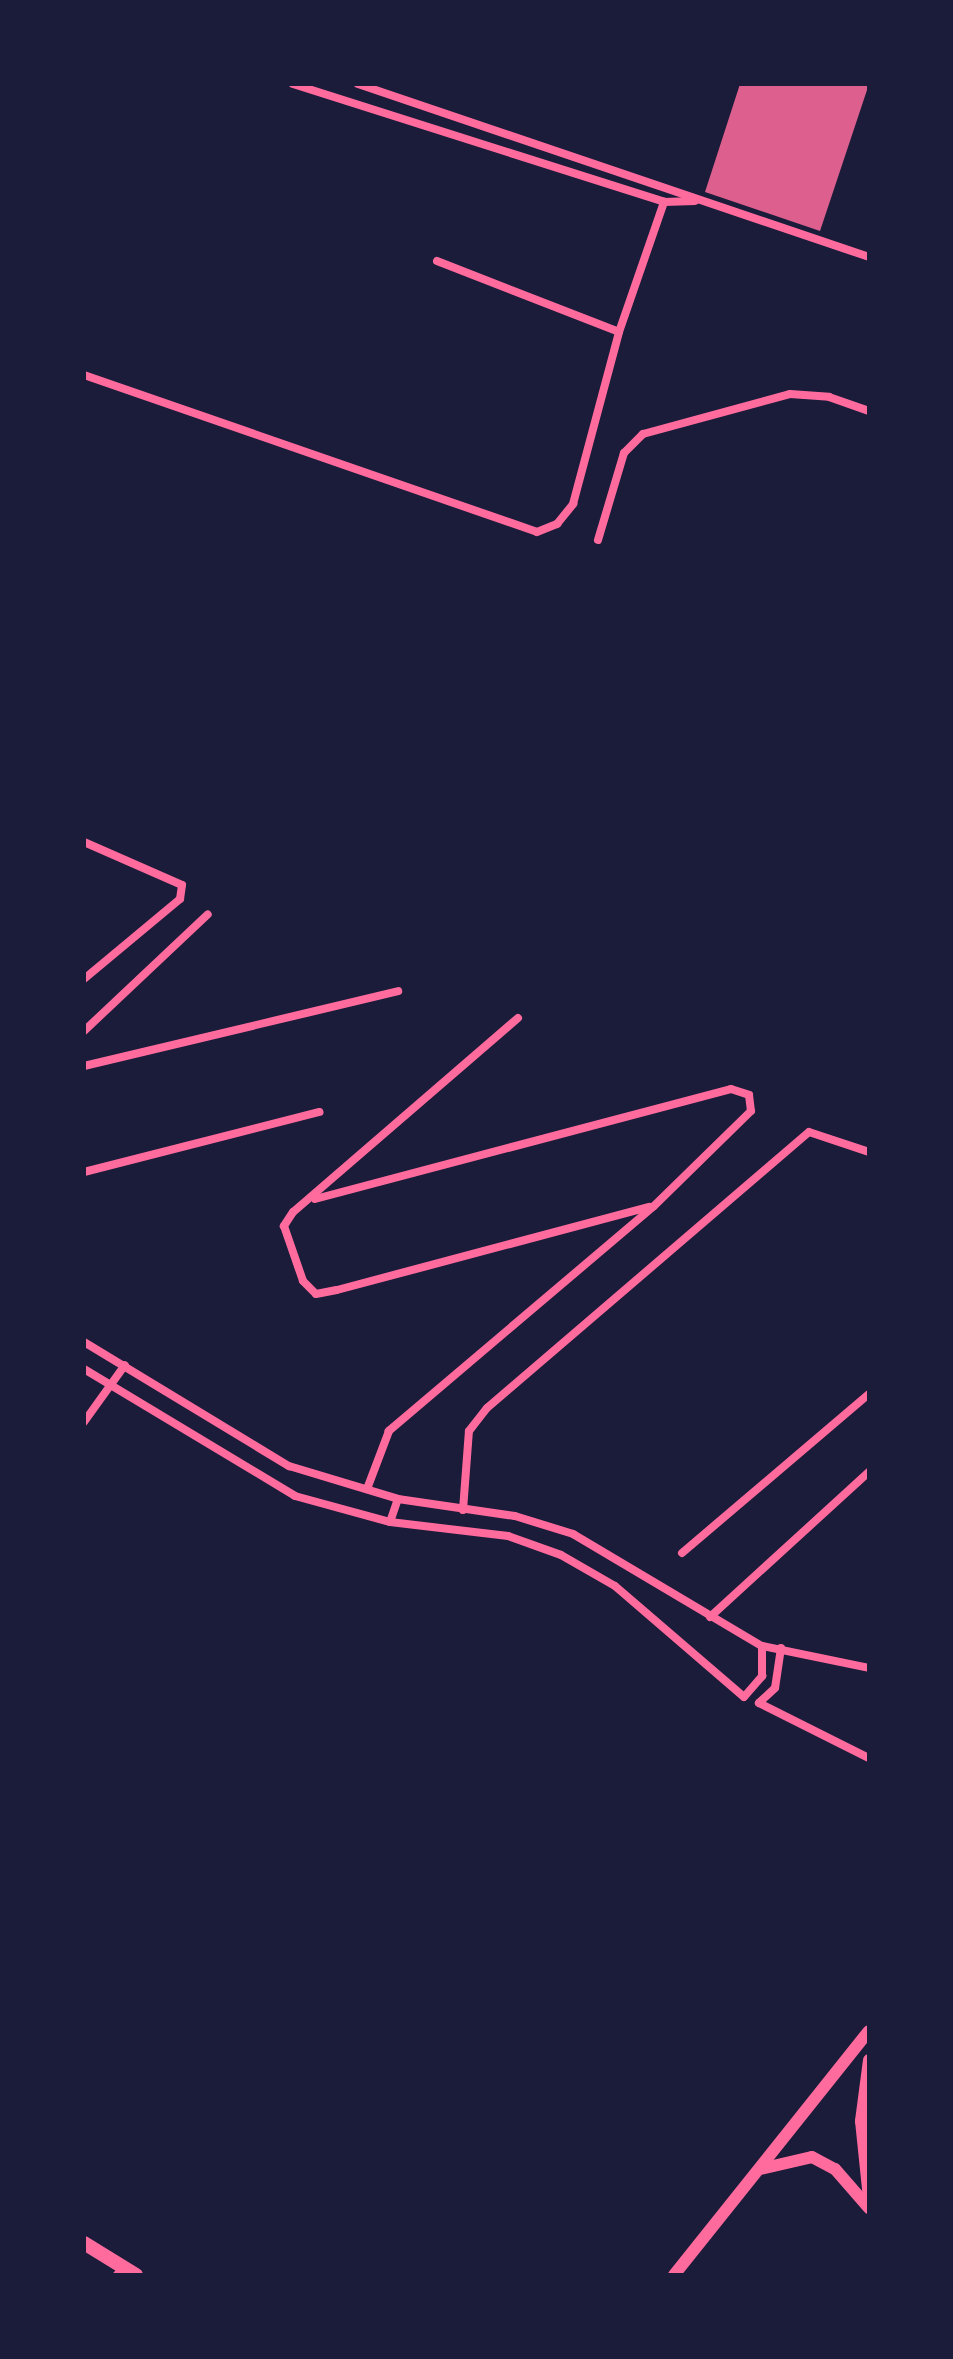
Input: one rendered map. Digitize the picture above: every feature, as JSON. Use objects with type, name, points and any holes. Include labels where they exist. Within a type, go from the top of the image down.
[{"type":"main road","points":[[84,2243],[118,2270],[136,2275]]},
{"type":"street","points":[[293,84],[664,202],[700,201]]},
{"type":"street","points":[[358,84],[869,257]]},
{"type":"street","points":[[84,375],[537,532],[557,524],[573,504],[619,332],[664,202]]},
{"type":"street","points":[[437,261],[619,332]]},
{"type":"street","points":[[598,540],[624,453],[643,434],[790,394],[829,397],[869,411]]},
{"type":"street","points":[[84,979],[180,899],[182,885],[86,844]]},
{"type":"street","points":[[84,1031],[208,914]]},
{"type":"street","points":[[84,1066],[398,991]]},
{"type":"street","points":[[518,1018],[284,1226],[303,1281],[316,1294],[654,1206]]},
{"type":"street","points":[[315,1199],[731,1089],[749,1095],[751,1111],[654,1206],[389,1431],[367,1489]]},
{"type":"street","points":[[84,1172],[319,1112]]},
{"type":"street","points":[[463,1510],[469,1431],[487,1408],[809,1132],[869,1152]]},
{"type":"street","points":[[84,1342],[289,1466],[398,1499],[515,1516],[573,1534],[762,1646],[869,1668]]},
{"type":"street","points":[[84,1422],[125,1365]]},
{"type":"street","points":[[84,1369],[295,1496],[390,1522],[508,1536],[615,1586],[744,1697],[762,1676],[762,1646]]},
{"type":"street","points":[[682,1553],[869,1394]]},
{"type":"street","points":[[710,1617],[869,1472]]},
{"type":"street","points":[[390,1522],[398,1499]]},
{"type":"street","points":[[508,1536],[515,1516]]},
{"type":"street","points":[[781,1648],[775,1688],[759,1703],[869,1758]]},
{"type":"street","points":[[674,2275],[869,2031]]},
{"type":"street","points":[[869,2060],[861,2121],[869,2199]]},
{"type":"street","points":[[757,2170],[812,2157],[835,2169],[869,2208]]},
{"type":"building","points":[[740,84],[869,84],[820,231],[705,192]]}]
